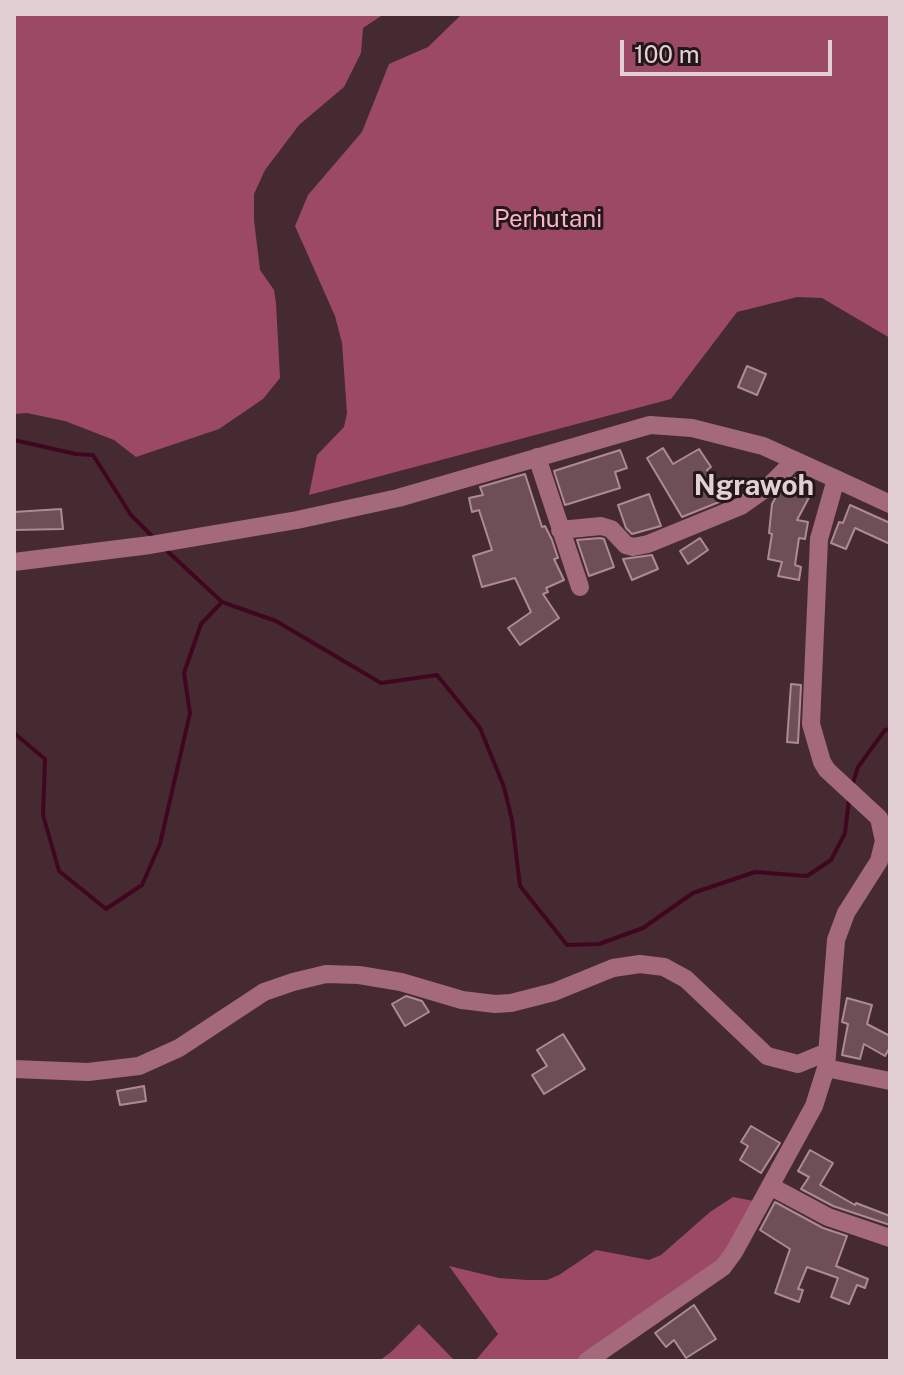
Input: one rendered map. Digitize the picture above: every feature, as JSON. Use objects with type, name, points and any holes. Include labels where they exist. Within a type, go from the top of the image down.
[{"type":"street","points":[[14,562],[150,545],[297,520],[398,498],[616,433],[657,424],[692,428],[763,446],[890,504]]},
{"type":"street","points":[[537,457],[580,587]]},
{"type":"street","points":[[560,530],[601,526],[611,529],[626,545],[648,544],[741,506],[768,487],[795,460]]},
{"type":"street","points":[[587,1361],[723,1267],[814,1106],[826,1060],[836,940],[846,913],[879,861],[884,841],[879,818],[822,762],[811,724],[819,539],[836,479]]},
{"type":"street","points":[[14,1069],[88,1072],[139,1066],[192,1040],[264,992],[326,974],[359,975],[401,982],[481,1005],[511,1003],[554,992],[613,968],[650,964],[664,967],[693,985],[767,1056],[798,1064],[826,1060],[890,1081]]},
{"type":"street","points":[[770,1186],[828,1217],[890,1238]]},
{"type":"green space","points":[[14,14],[384,14],[363,28],[361,53],[344,87],[299,125],[265,170],[254,194],[260,270],[274,290],[276,303],[280,378],[263,399],[219,429],[136,457],[114,440],[65,421],[27,413],[14,414]]},
{"type":"green space","name":"Perhutani","points":[[462,14],[890,14],[890,338],[822,298],[797,297],[737,312],[671,399],[309,495],[317,455],[344,427],[347,413],[342,343],[335,316],[295,226],[308,195],[362,132],[389,64],[428,47]]},
{"type":"green space","points":[[733,1197],[754,1201],[719,1262],[576,1361],[475,1361],[498,1334],[449,1266],[499,1278],[547,1280],[596,1250],[649,1260],[661,1255],[710,1212]]},
{"type":"green space","points":[[419,1324],[455,1361],[379,1361],[391,1352]]},
{"type":"building","points":[[747,366],[766,374],[757,395],[738,387]]},
{"type":"building","points":[[663,448],[673,464],[699,449],[711,467],[707,470],[724,500],[682,517],[647,458]]},
{"type":"building","points":[[620,450],[627,468],[615,472],[620,488],[565,505],[554,471]]},
{"type":"building","points":[[525,474],[542,527],[545,526],[552,540],[558,558],[554,559],[564,580],[546,588],[548,592],[543,594],[559,618],[520,645],[508,628],[531,612],[515,578],[482,587],[473,556],[492,550],[479,510],[472,512],[469,498],[483,495],[480,487]]},
{"type":"building","points":[[794,478],[814,488],[797,520],[808,522],[805,539],[799,538],[795,565],[801,567],[799,580],[778,576],[782,562],[768,559],[772,504]]},
{"type":"building","points":[[649,494],[661,526],[632,534],[626,528],[618,505]]},
{"type":"building","points":[[850,505],[890,523],[890,544],[855,528],[846,549],[831,543]]},
{"type":"building","points":[[61,509],[63,529],[14,530],[14,512]]},
{"type":"building","points":[[700,538],[708,550],[688,564],[680,551]]},
{"type":"building","points":[[604,539],[614,567],[589,576],[577,540]]},
{"type":"building","points":[[652,555],[658,569],[632,580],[623,559]]},
{"type":"building","points":[[791,684],[801,685],[798,743],[787,742]]},
{"type":"building","points":[[406,996],[422,1001],[429,1012],[405,1026],[392,1004]]},
{"type":"building","points":[[847,998],[872,1005],[867,1024],[890,1036],[890,1047],[885,1056],[864,1044],[860,1059],[842,1055],[848,1024],[842,1022]]},
{"type":"building","points":[[563,1034],[585,1069],[544,1094],[532,1075],[547,1066],[537,1050]]},
{"type":"building","points":[[144,1086],[146,1101],[120,1105],[117,1091]]},
{"type":"building","points":[[751,1126],[780,1143],[761,1173],[740,1160],[748,1146],[741,1142]]},
{"type":"building","points":[[810,1150],[833,1163],[820,1185],[855,1205],[890,1216],[890,1225],[833,1206],[801,1189],[809,1177],[798,1171]]},
{"type":"building","points":[[775,1202],[823,1228],[847,1236],[836,1266],[868,1279],[865,1288],[857,1285],[849,1304],[831,1297],[838,1278],[807,1267],[798,1289],[803,1290],[799,1302],[775,1293],[790,1249],[760,1230]]},
{"type":"building","points":[[694,1305],[716,1339],[686,1358],[674,1340],[666,1347],[655,1333]]},
{"type":"waterway","points":[[14,440],[93,455],[131,515],[154,538]]},
{"type":"waterway","points":[[163,547],[222,602],[276,621],[381,683],[437,675],[480,728],[504,787],[512,820],[520,886],[567,945],[599,944],[643,928],[693,893],[755,872],[807,876],[831,860],[845,833],[849,799]]},
{"type":"waterway","points":[[14,733],[45,759],[43,815],[59,871],[106,909],[142,885],[160,844],[190,713],[184,673],[201,624],[222,602]]},
{"type":"waterway","points":[[852,786],[858,767],[885,730],[890,729]]},
{"type":"district","name":"Ngrawoh","points":[[754,486]]}]
